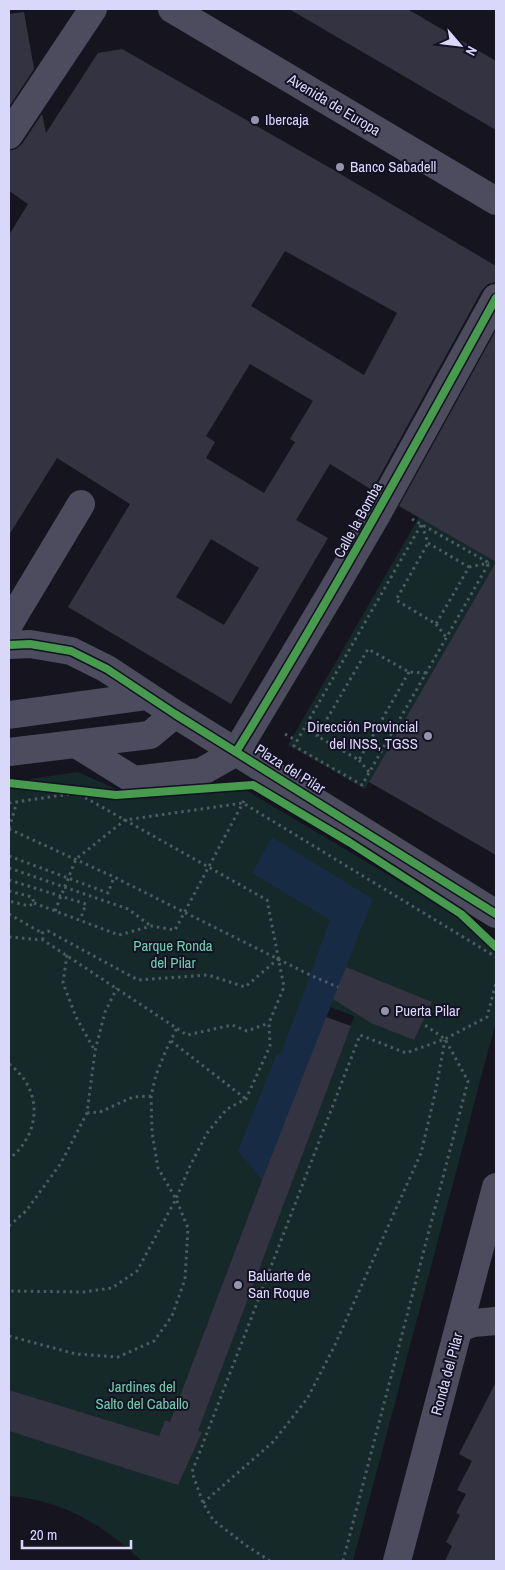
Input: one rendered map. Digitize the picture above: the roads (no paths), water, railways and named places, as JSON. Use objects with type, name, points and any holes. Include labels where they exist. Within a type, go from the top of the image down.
[{"type":"street","points":[[9,135],[93,9]]},
{"type":"street","name":"Avenida de Europa","points":[[172,9],[496,201]]},
{"type":"street","name":"Calle la Bomba","points":[[236,752],[330,596],[496,298]]},
{"type":"street","points":[[9,624],[81,504]]},
{"type":"street","name":"Plaza del Pilar","points":[[9,644],[30,644],[72,651],[107,669],[175,714],[496,914]]},
{"type":"street","points":[[9,715],[147,696]]},
{"type":"street","points":[[9,752],[150,735],[175,714]]},
{"type":"street","points":[[76,744],[134,780],[201,772],[236,752]]},
{"type":"street","name":"Ronda del Pilar","points":[[397,1561],[496,1186]]},
{"type":"street","points":[[459,1328],[473,1323],[496,1321]]},
{"type":"water","points":[[272,837],[373,899],[262,1180],[238,1151],[277,1053],[281,1054],[330,920],[252,873]]},
{"type":"place","name":"Ibercaja","points":[[255,120]]},
{"type":"place","name":"Banco Sabadell","points":[[340,167]]},
{"type":"place","name":"Dirección Provincial del INSS, TGSS","points":[[428,736]]},
{"type":"place","name":"Puerta Pilar","points":[[385,1011]]},
{"type":"place","name":"Baluarte de San Roque","points":[[238,1285]]},
{"type":"park label","name":"Parque Ronda del Pilar","points":[[173,954]]},
{"type":"park label","name":"Jardines del Salto del Caballo","points":[[142,1396]]}]
